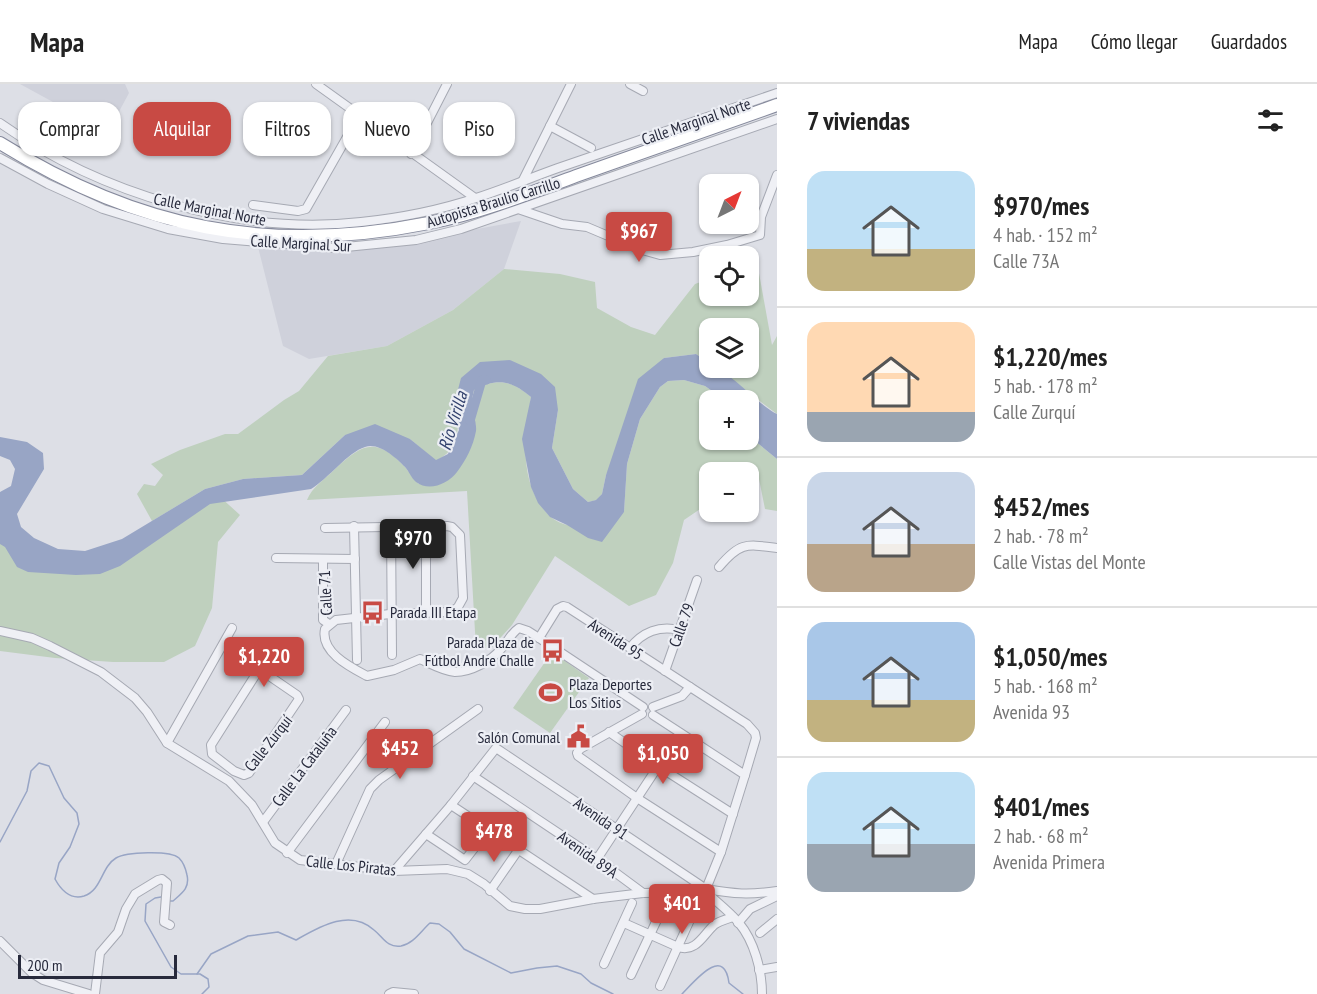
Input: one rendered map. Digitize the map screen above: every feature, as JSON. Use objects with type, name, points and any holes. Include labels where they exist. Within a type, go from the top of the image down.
[{"type":"highway","name":"Autopista Braulio Carrillo","points":[[0,143],[39,168],[105,204],[223,235],[310,237],[364,233],[486,214],[777,105]]},
{"type":"street","points":[[316,84],[343,104]]},
{"type":"street","points":[[431,115],[447,84]]},
{"type":"street","points":[[523,180],[571,84]]},
{"type":"street","points":[[630,84],[643,91]]},
{"type":"street","name":"Calle Marginal Norte","points":[[0,123],[73,167],[129,191],[177,206],[253,220],[312,224],[360,222],[421,212],[475,198],[777,93]]},
{"type":"street","points":[[486,214],[521,210],[777,119]]},
{"type":"street","points":[[550,126],[591,148]]},
{"type":"street","points":[[252,205],[298,211],[306,209],[343,144]]},
{"type":"street","points":[[414,156],[475,198]]},
{"type":"street","points":[[0,158],[48,184],[105,204]]},
{"type":"street","points":[[521,210],[562,224],[587,227],[653,253],[665,255],[693,252],[760,235],[761,217],[777,175]]},
{"type":"street","points":[[354,526],[357,660]]},
{"type":"street","points":[[391,527],[392,655]]},
{"type":"street","points":[[426,527],[426,612]]},
{"type":"street","points":[[325,528],[452,527],[460,535],[463,598],[458,607],[451,612],[390,614],[336,620],[324,629],[323,634],[327,645],[349,666],[367,676],[394,670],[420,659],[440,668],[457,672],[480,665],[492,658],[503,647],[511,633],[519,628],[528,630],[642,711],[646,718],[653,711],[682,696],[690,687]]},
{"type":"street","points":[[719,567],[732,552],[747,545],[777,548]]},
{"type":"street","points":[[276,558],[355,559]]},
{"type":"street","name":"Calle 71","points":[[323,560],[323,620],[329,624]]},
{"type":"street","name":"Calle 79","points":[[665,671],[697,580]]},
{"type":"street","name":"Avenida 95","points":[[539,638],[557,609],[563,606],[747,724],[755,734],[755,744],[745,775]]},
{"type":"street","points":[[167,743],[232,628]]},
{"type":"street","points":[[630,648],[640,637],[651,631],[666,628],[679,630]]},
{"type":"street","name":"Calle Los Piratas","points":[[0,631],[32,638],[50,646],[101,672],[135,698],[167,743],[229,781],[252,805],[275,843],[299,861],[394,871],[447,869],[468,874],[510,906],[525,909],[540,909],[643,893],[693,892],[706,889]]},
{"type":"street","name":"Calle Zurquí","points":[[262,671],[297,695],[299,699],[249,773],[244,775],[234,771],[212,754],[211,745],[254,674],[262,671]]},
{"type":"street","points":[[336,864],[370,789],[379,780],[478,709]]},
{"type":"street","name":"Calle La Cataluña","points":[[263,822],[346,710]]},
{"type":"street","points":[[642,711],[580,749],[577,753],[579,758],[721,852]]},
{"type":"street","points":[[653,711],[680,733],[745,775],[721,852],[706,889],[707,893],[736,920],[746,934],[759,970],[762,994]]},
{"type":"street","points":[[287,853],[385,722]]},
{"type":"street","points":[[609,732],[733,814]]},
{"type":"street","points":[[597,859],[680,733]]},
{"type":"street","name":"Avenida 91","points":[[473,776],[496,748],[706,889]]},
{"type":"street","name":"Calle Zurquí","points":[[229,781],[234,771]]},
{"type":"street","points":[[394,871],[473,776]]},
{"type":"street","name":"Avenida 89A","points":[[473,776],[597,859],[643,893]]},
{"type":"street","points":[[451,805],[593,899]]},
{"type":"street","points":[[426,834],[465,860],[489,829]]},
{"type":"street","points":[[490,891],[519,849]]},
{"type":"street","points":[[95,994],[100,953],[118,932],[126,909],[135,894],[162,879],[167,883],[164,922],[170,925]]},
{"type":"street","points":[[706,889],[743,895],[777,893]]},
{"type":"street","points":[[624,923],[683,949],[692,947],[717,923],[736,920],[777,893]]},
{"type":"street","points":[[604,964],[632,903]]},
{"type":"street","points":[[631,975],[664,905]]},
{"type":"street","points":[[660,986],[694,911]]},
{"type":"street","points":[[760,933],[777,919]]},
{"type":"street","points":[[0,941],[32,973],[43,980],[89,994]]},
{"type":"street","points":[[759,970],[777,967]]},
{"type":"street","points":[[389,994],[393,992],[414,994]]},
{"type":"shaded area","points":[[20,84],[125,84],[129,93],[121,108],[121,102],[53,102]]},
{"type":"shaded area","points":[[521,221],[504,269],[453,310],[387,346],[309,359],[283,346],[258,247],[336,248],[416,240]]},
{"type":"green space","points":[[504,269],[560,274],[595,282],[597,308],[631,327],[655,335],[695,284],[699,283],[699,306],[759,306],[759,273],[772,345],[777,336],[777,414],[759,400],[759,390],[745,390],[729,378],[759,378],[759,318],[699,318],[699,356],[696,354],[664,358],[606,475],[602,494],[597,500],[588,502],[573,489],[552,448],[558,410],[510,360],[455,401],[457,436],[451,449],[436,461],[410,439],[345,435],[302,475],[243,479],[205,489],[152,521],[137,494],[144,484],[155,486],[163,475],[151,464],[180,450],[225,434],[238,434],[299,391],[328,356],[387,346],[453,310]]},
{"type":"green space","points":[[684,380],[711,390],[699,390],[699,450],[759,450],[759,444],[777,459],[777,511],[765,509],[759,479],[759,462],[699,462],[699,510],[684,520],[673,563],[656,595],[629,606],[555,556],[512,625],[492,647],[476,649],[467,491],[307,500],[315,487],[344,461],[361,449],[369,447],[385,450],[394,456],[419,484],[476,429],[472,403],[474,389],[497,382],[511,384],[531,397],[526,442],[527,471],[537,499],[548,514],[553,519],[569,525],[590,522],[624,512],[627,464],[640,419],[660,387],[668,381]]},
{"type":"green space","points":[[218,495],[240,515],[218,542],[212,608],[195,646],[164,662],[113,662],[0,651],[0,532],[84,560]]},
{"type":"green space","name":"Plaza Deportes Los Sitios","points":[[552,652],[589,678],[550,733],[513,708]]},
{"type":"water","points":[[696,354],[699,356],[699,378],[731,378],[746,390],[711,390],[684,380],[668,381],[660,387],[640,419],[627,464],[624,512],[602,542],[588,538],[550,517],[538,503],[531,487],[522,439],[531,397],[517,387],[497,382],[474,390],[472,403],[476,431],[471,448],[457,472],[449,480],[438,485],[421,485],[392,455],[370,446],[352,454],[311,489],[210,504],[120,566],[100,574],[28,572],[17,567],[5,547],[0,544],[0,492],[11,486],[15,469],[10,460],[0,456],[0,437],[27,442],[43,453],[44,469],[17,514],[21,527],[34,538],[58,549],[85,551],[122,539],[205,489],[243,479],[302,475],[345,435],[375,424],[410,439],[436,460],[448,454],[459,430],[455,401],[461,378],[480,362],[510,360],[541,374],[555,387],[558,410],[552,448],[573,489],[588,502],[596,500],[602,494],[606,475],[638,379],[664,358]]},
{"type":"water","points":[[759,401],[777,414],[777,459],[759,444]]},
{"type":"waterway","name":"Río Virilla","points":[[470,421],[482,380],[486,380]]},
{"type":"waterway","points":[[0,842],[27,791],[31,771],[39,763],[49,766],[64,798],[77,813],[79,824],[70,847],[59,863],[55,879],[60,887],[74,897],[84,896],[94,889],[107,867],[116,858],[129,854],[167,854],[179,858],[188,880],[182,893],[173,901],[169,901]]},
{"type":"waterway","points":[[161,897],[146,904],[145,921],[171,967],[181,974],[200,974],[208,979],[209,987],[202,994]]},
{"type":"waterway","points":[[197,974],[211,954],[248,936],[278,932],[296,940],[324,925],[355,920],[374,930],[389,944],[401,946],[413,940],[430,923],[439,924],[450,932],[464,949],[511,973],[557,966],[581,974],[591,983],[613,994]]},
{"type":"waterway","points":[[682,994],[708,969],[715,966],[721,967],[726,972],[729,983],[743,994]]},
{"type":"place","name":"Parada III Etapa","points":[[372,612]]},
{"type":"place","name":"Parada Plaza de Fútbol Andre Challe","points":[[552,651]]},
{"type":"place","name":"Plaza Deportes Los Sitios","points":[[551,693]]},
{"type":"place","name":"Salón Comunal","points":[[578,737]]}]
